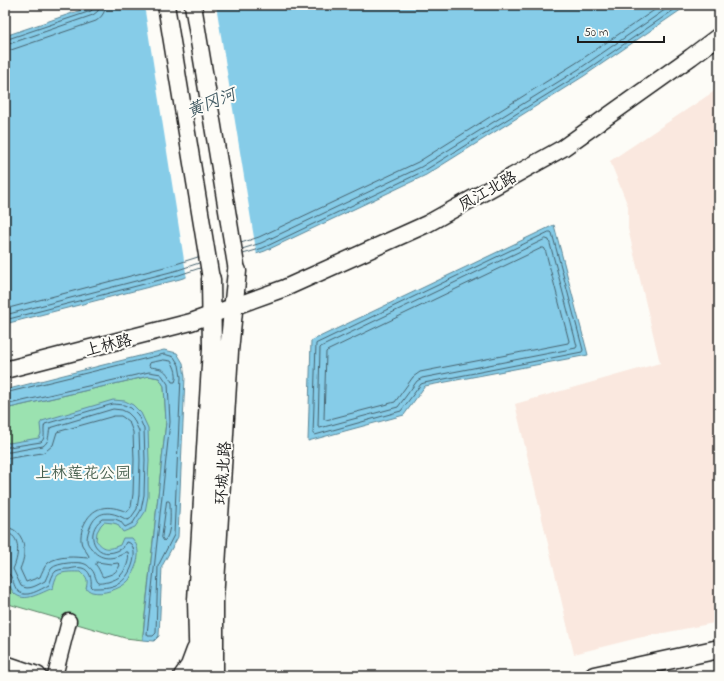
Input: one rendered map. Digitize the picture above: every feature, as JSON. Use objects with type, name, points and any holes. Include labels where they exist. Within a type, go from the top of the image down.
[{"type":"main road","points":[[166,5],[211,279]]},
{"type":"main road","points":[[193,5],[237,270]]},
{"type":"main road","name":"凤江北路","points":[[211,315],[285,288],[434,220],[563,148],[685,62],[719,36]]},
{"type":"main road","name":"环城北路","points":[[199,676],[214,600],[230,351],[237,270]]},
{"type":"main road","name":"环城北路","points":[[211,279],[212,348],[197,600],[214,676]]},
{"type":"main road","name":"上林路","points":[[5,370],[191,322],[211,315]]},
{"type":"main road","points":[[184,676],[195,655],[206,643],[217,656],[225,676]]},
{"type":"main road","points":[[594,676],[719,650]]},
{"type":"main road","points":[[5,665],[38,676]]},
{"type":"street","points":[[56,676],[68,622]]},
{"type":"shaded area","points":[[719,88],[719,622],[638,638],[574,654],[515,404],[660,363],[628,229],[628,206],[610,161]]},
{"type":"green space","name":"上林莲花公园","points":[[149,376],[159,378],[164,386],[166,422],[143,640],[125,638],[5,603],[5,409]]},
{"type":"water","name":"黄冈河","points":[[96,5],[688,5],[584,76],[426,175],[265,251],[180,279],[5,324],[5,36]]},
{"type":"water","points":[[554,225],[588,355],[425,386],[404,415],[308,441],[311,341]]},
{"type":"water","points":[[164,350],[177,353],[183,363],[185,377],[178,537],[162,566],[159,636],[154,641],[143,640],[143,635],[166,422],[164,386],[159,378],[149,376],[5,409],[5,390]]},
{"type":"water","name":"上林莲花公园","points":[[113,400],[125,401],[133,405],[141,413],[148,428],[148,496],[145,512],[135,527],[123,532],[117,524],[104,522],[97,532],[96,540],[101,546],[112,548],[120,545],[123,538],[132,538],[137,547],[138,556],[130,578],[124,585],[115,589],[96,593],[86,589],[87,579],[81,572],[66,572],[57,576],[53,588],[33,596],[18,596],[11,589],[5,572],[9,552],[5,540],[5,442],[9,443],[39,438],[41,434],[40,424],[42,421]]},
{"type":"pier","points":[[144,5],[216,5],[257,256],[187,279]]}]
